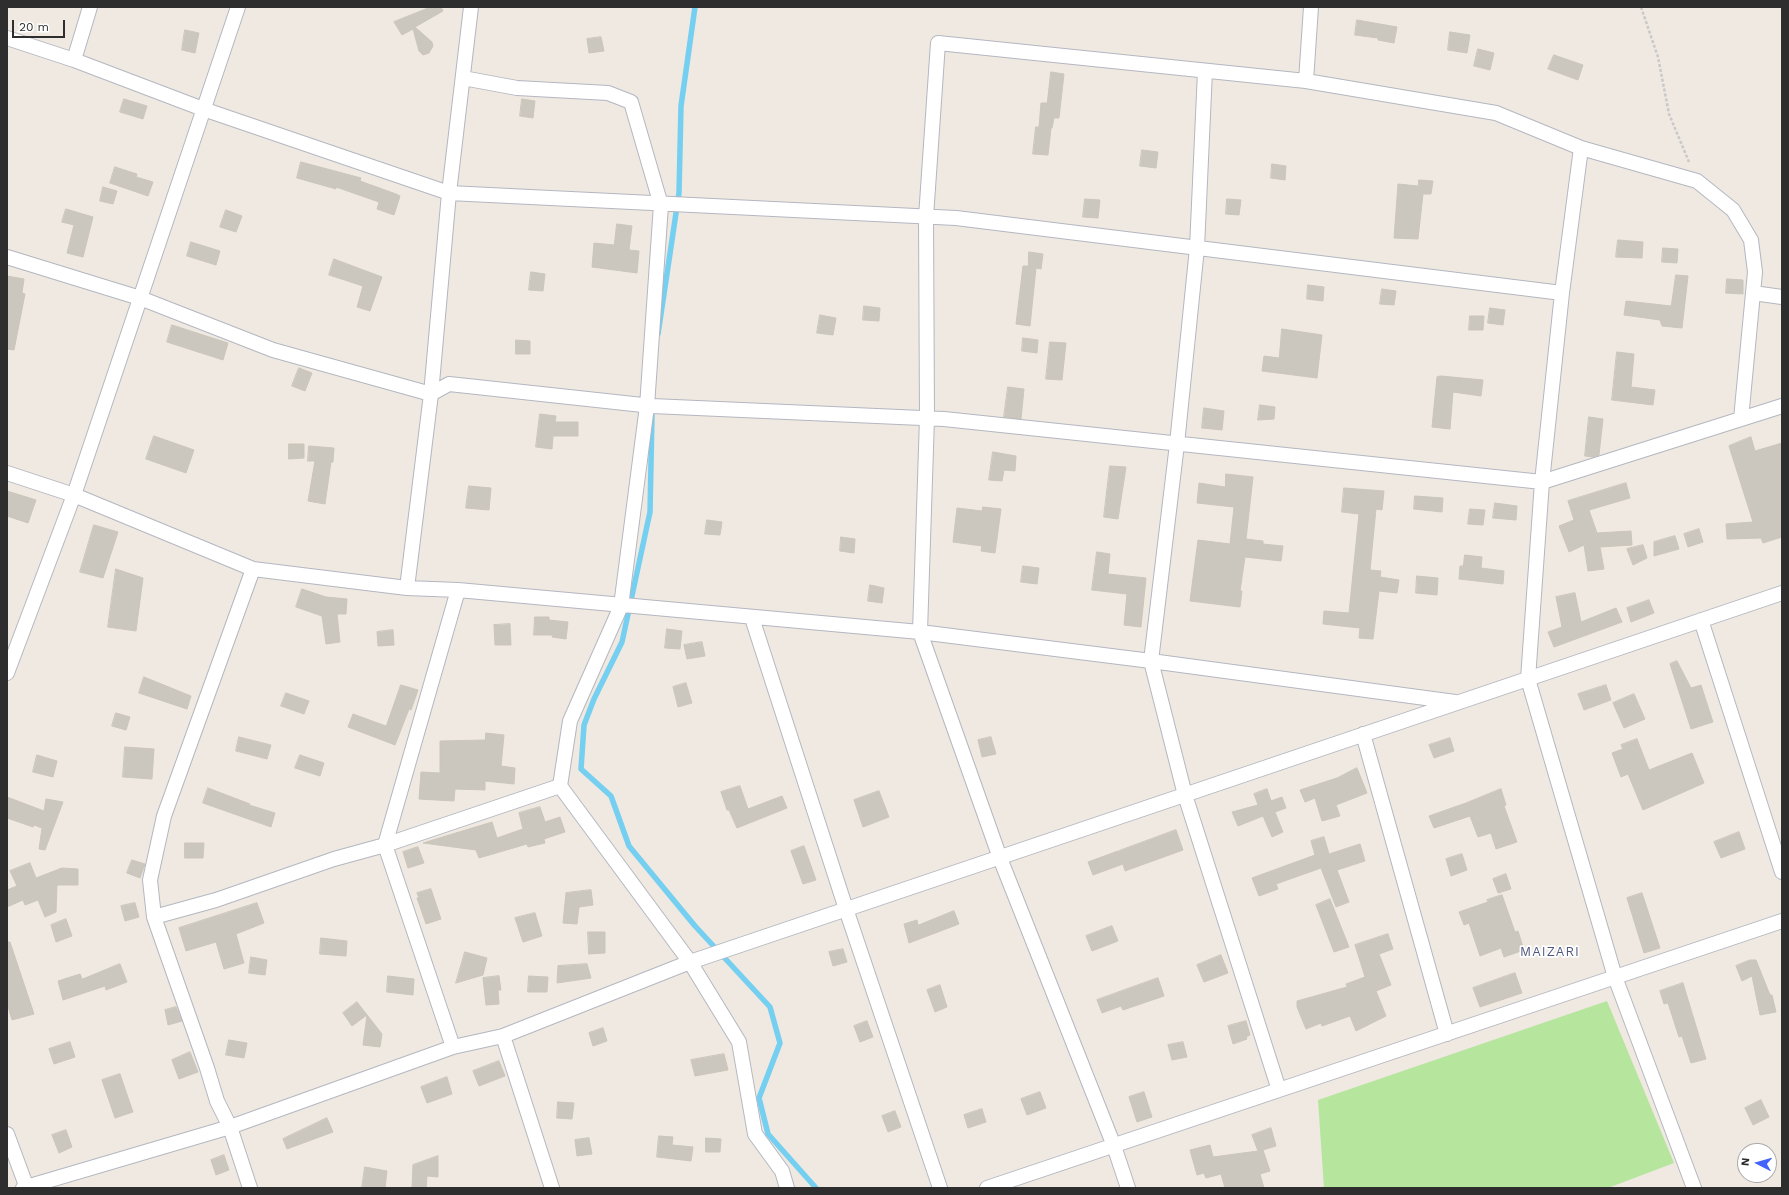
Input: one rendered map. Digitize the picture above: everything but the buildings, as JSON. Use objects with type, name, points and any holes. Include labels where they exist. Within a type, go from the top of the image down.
[{"type":"street","points":[[74,60],[90,7]]},
{"type":"street","points":[[7,673],[74,496],[238,7]]},
{"type":"street","points":[[407,588],[431,394],[449,194],[471,7]]},
{"type":"street","points":[[1306,81],[1311,7]]},
{"type":"street","points":[[7,38],[74,60],[203,109],[449,194],[964,219],[1562,293]]},
{"type":"street","points":[[1128,1188],[1114,1146],[1000,858],[920,632],[928,418],[926,216],[938,43],[1306,81],[1496,113],[1581,148],[1696,180],[1733,210],[1750,240],[1755,272],[1741,419]]},
{"type":"street","points":[[1205,71],[1198,248],[1177,444],[1151,661],[1186,795],[1278,1090]]},
{"type":"street","points":[[463,78],[517,88],[608,93],[631,102],[661,205],[647,406],[621,606],[570,721],[560,786],[690,962],[739,1042],[755,1134],[782,1172],[787,1188]]},
{"type":"street","points":[[1581,148],[1562,293],[1542,482],[1528,679],[1615,977],[1694,1188]]},
{"type":"street","points":[[7,257],[140,298],[273,350],[431,394],[449,384],[647,406],[928,418],[1542,482],[1782,406]]},
{"type":"street","points":[[1753,293],[1782,297]]},
{"type":"street","points":[[7,473],[74,496],[253,568],[407,588],[458,590],[752,618],[920,632],[1151,661],[1458,703]]},
{"type":"street","points":[[250,1188],[230,1127],[216,1101],[207,1068],[154,917],[150,880],[164,816],[253,568]]},
{"type":"street","points":[[453,1047],[385,845],[458,590]]},
{"type":"street","points":[[7,1134],[25,1188],[230,1127],[453,1047],[503,1036],[690,962],[1782,593]]},
{"type":"street","points":[[752,618],[846,909],[940,1188]]},
{"type":"street","points":[[1701,620],[1782,872]]},
{"type":"street","points":[[1363,734],[1446,1034]]},
{"type":"street","points":[[154,917],[216,900],[334,859],[385,845],[560,786]]},
{"type":"street","points":[[987,1188],[1782,921]]},
{"type":"street","points":[[503,1036],[547,1187]]},
{"type":"path","points":[[1641,7],[1658,57],[1669,114],[1696,180]]},
{"type":"green space","points":[[1607,1001],[1674,1163],[1608,1188],[1324,1188],[1318,1100]]},
{"type":"waterway","points":[[658,334],[679,193],[681,106],[695,7]]},
{"type":"waterway","points":[[652,414],[650,512],[622,642],[594,699],[584,725],[581,769],[611,796],[629,846],[695,926],[770,1007],[780,1043],[759,1098],[768,1134],[816,1188]]},
{"type":"district","name":"MAIZARI","points":[[1550,952]]}]
